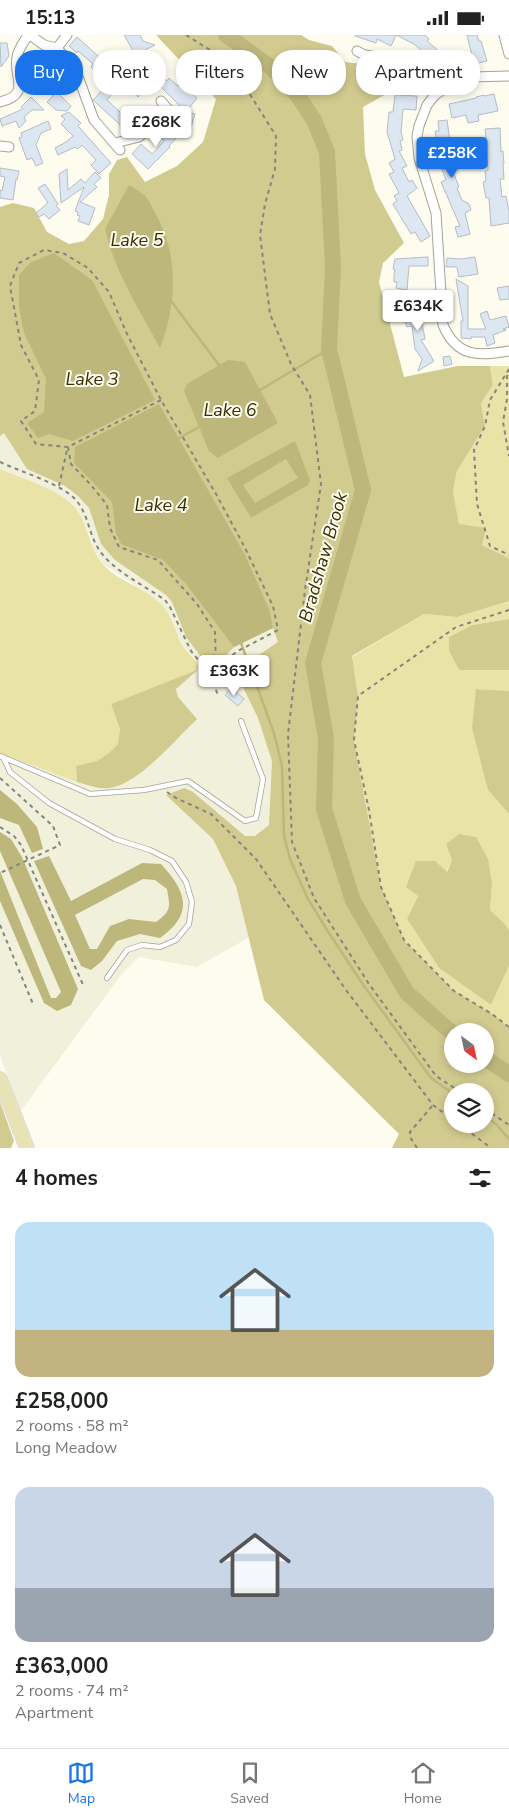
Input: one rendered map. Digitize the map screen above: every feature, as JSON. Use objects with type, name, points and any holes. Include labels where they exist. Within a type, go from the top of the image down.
[{"type":"main road","points":[[0,1079],[27,1148]]},
{"type":"street","points":[[0,102],[9,100],[18,93],[16,59],[17,54],[29,35],[44,45],[57,48],[76,71],[94,120],[118,147],[140,137],[170,113],[161,101]]},
{"type":"street","points":[[57,48],[67,35]]},
{"type":"street","points":[[507,39],[509,54]]},
{"type":"street","points":[[480,77],[509,76]]},
{"type":"street","points":[[435,95],[422,116],[417,136],[422,172],[436,213],[443,325],[452,341],[459,348],[478,355],[509,351]]},
{"type":"lane","points":[[2,757],[90,794],[144,790],[188,781],[245,821],[256,818],[263,779],[241,721]]},
{"type":"lane","points":[[2,757],[10,772],[49,803],[115,839],[150,850],[172,861],[186,882],[192,902],[189,924],[176,940],[160,947],[142,945],[127,950],[107,978]]},
{"type":"path","points":[[186,35],[210,50],[246,88],[276,136],[275,169],[265,204],[260,235],[270,314],[291,364],[310,395],[321,484],[305,590],[288,734],[292,842],[314,898],[369,983],[436,1076],[447,1083]]},
{"type":"path","points":[[160,400],[68,447],[36,444],[21,421],[35,411],[39,380],[22,345],[10,286],[19,263],[44,250],[64,253],[88,268],[109,292],[127,334],[160,400],[216,494],[273,606],[278,630],[236,652],[216,670],[212,677]]},
{"type":"path","points":[[508,371],[507,399],[503,421],[509,456]]},
{"type":"path","points":[[508,371],[490,401],[485,426],[474,450],[477,504],[487,537],[490,546],[509,555]]},
{"type":"path","points":[[58,487],[68,447]]},
{"type":"path","points":[[68,447],[71,464],[107,505],[110,528],[118,547],[158,560],[197,604],[215,632],[216,670]]},
{"type":"path","points":[[0,462],[58,487],[73,497],[83,510],[98,548],[105,557],[116,567],[165,600],[191,651],[212,677],[218,696]]},
{"type":"path","points":[[509,610],[456,627],[358,697],[354,740],[369,810],[382,887],[404,940],[454,991],[492,1014],[509,1027]]},
{"type":"path","points":[[0,777],[53,826],[60,845],[0,873]]},
{"type":"path","points":[[160,787],[176,798],[211,813],[256,859],[346,989],[433,1105],[444,1113]]},
{"type":"path","points":[[0,827],[14,836],[28,860],[84,987]]},
{"type":"path","points":[[0,925],[34,1005]]},
{"type":"path","points":[[417,1148],[410,1137],[410,1132],[433,1105]]},
{"type":"path","points":[[494,1115],[509,1125]]},
{"type":"path","points":[[470,1133],[491,1148]]},
{"type":"shaded area","points":[[156,35],[301,35],[309,40],[332,46],[335,50],[272,50],[272,95],[346,95],[346,62],[356,63],[356,95],[384,95],[363,107],[365,154],[375,190],[404,243],[383,263],[379,282],[404,377],[458,366],[490,366],[493,385],[481,403],[485,426],[457,471],[453,491],[459,524],[486,528],[482,545],[509,558],[509,601],[457,617],[424,614],[352,656],[358,696],[354,740],[381,887],[404,940],[454,991],[492,1014],[509,1027],[509,1148],[392,1148],[399,1134],[264,1000],[236,886],[213,839],[166,795],[184,788],[193,792],[245,836],[255,836],[269,825],[272,761],[258,718],[235,671],[278,642],[273,628],[234,647],[211,670],[186,637],[172,602],[166,595],[115,560],[101,544],[89,508],[65,486],[27,469],[4,433],[0,436],[0,207],[13,203],[34,208],[47,232],[69,244],[84,241],[103,219],[109,195],[109,174],[117,160],[127,157],[145,182],[177,166],[203,142],[216,99],[212,95],[262,95],[262,50],[176,50],[176,56]]},
{"type":"shaded area","points":[[0,233],[272,341],[287,846],[248,938],[197,967],[139,957],[121,975],[20,1112],[0,1055],[0,745],[178,697],[176,689],[199,669],[198,662],[184,648],[166,610],[159,601],[103,564],[95,554],[88,531],[58,494],[0,469]]},
{"type":"shaded area","points":[[490,366],[509,366],[509,558],[482,545],[459,525],[453,491],[457,471],[485,426],[481,403],[493,385]]},
{"type":"shaded area","points":[[0,469],[36,483],[62,496],[75,508],[84,523],[96,555],[101,562],[113,574],[144,591],[163,606],[184,648],[195,660],[199,669],[111,704],[120,730],[118,744],[97,761],[76,766],[77,782],[0,753]]},
{"type":"shaded area","points":[[509,601],[509,619],[472,625],[449,637],[449,651],[459,670],[509,670],[509,691],[476,689],[488,790],[509,814],[509,930],[490,910],[492,884],[452,860],[446,872],[418,896],[407,919],[439,968],[491,1005],[509,966],[509,1026],[454,991],[404,940],[381,887],[354,740],[358,696],[352,657],[424,614],[457,617]]},
{"type":"shaded area","points":[[509,619],[509,670],[459,670],[449,651],[449,637],[472,625]]},
{"type":"shaded area","points":[[199,669],[176,689],[178,697],[197,719],[158,758],[136,776],[114,787],[100,788],[77,782],[76,766],[97,761],[118,744],[120,729],[111,704]]},
{"type":"shaded area","points":[[476,689],[509,691],[509,814],[488,790],[472,728]]},
{"type":"shaded area","points":[[459,834],[476,837],[488,859],[492,884],[490,910],[509,930],[509,966],[491,1005],[439,968],[407,919],[418,896],[406,887],[416,861],[435,861],[447,872],[452,860],[446,844]]},
{"type":"shaded area","points":[[0,1102],[14,1141],[11,1148],[0,1148]]},
{"type":"water","name":"Lake 5","points":[[129,185],[143,195],[150,204],[163,229],[172,262],[173,279],[170,314],[160,348],[121,275],[105,229]]},
{"type":"water","name":"Lake 3","points":[[54,253],[92,280],[155,400],[73,441],[49,434],[38,438],[27,423],[44,412],[46,379],[24,333],[19,308],[19,275],[31,262]]},
{"type":"water","name":"Lake 6","points":[[228,360],[245,362],[278,423],[218,458],[209,451],[184,391],[187,384]]},
{"type":"water","name":"Lake 4","points":[[159,404],[244,553],[269,609],[273,628],[234,647],[186,584],[163,560],[121,544],[116,533],[112,502],[74,463],[75,447]]},
{"type":"water","points":[[295,441],[310,480],[308,485],[251,518],[227,478]],"holes":[[[286,459],[298,478],[255,503],[243,485]]]},
{"type":"water","points":[[0,790],[17,804],[37,827],[43,849],[32,853],[19,825],[0,818]]},
{"type":"water","points":[[0,832],[11,839],[22,857],[78,989],[71,1005],[57,1011],[44,1003],[0,901],[0,871],[51,998],[56,998],[61,992],[0,851]]},
{"type":"water","points":[[49,856],[71,901],[142,863],[161,864],[177,884],[183,903],[182,911],[171,929],[160,938],[140,934],[117,941],[102,961],[91,970],[81,966],[34,861]],"holes":[[[143,879],[155,880],[167,889],[169,908],[165,915],[156,922],[129,919],[110,926],[97,949],[90,949],[75,915]]]},
{"type":"building","points":[[124,35],[140,35],[143,41],[155,45],[145,50],[133,50]]},
{"type":"building","points":[[355,35],[396,35],[391,46],[377,39],[376,43]]},
{"type":"building","points":[[396,35],[425,35],[429,39],[427,41],[438,50],[421,50],[414,44]]},
{"type":"building","points":[[467,35],[477,35],[479,41],[481,41],[487,61],[480,63],[480,50],[471,50]]},
{"type":"building","points":[[77,37],[93,51],[93,64],[83,55],[83,50],[74,50],[69,46]]},
{"type":"building","points":[[0,43],[7,43],[9,56],[1,67]]},
{"type":"building","points":[[169,78],[176,84],[176,95],[193,95],[197,98],[186,112],[195,114],[191,127],[182,137],[177,132],[182,111],[185,111],[166,92],[166,80]]},
{"type":"building","points":[[494,94],[498,111],[478,115],[479,121],[468,123],[466,115],[452,118],[449,104]]},
{"type":"building","points":[[60,95],[71,106],[67,111],[56,110],[47,102],[53,96]]},
{"type":"building","points":[[98,95],[111,95],[107,100],[136,127],[129,133],[93,100]]},
{"type":"building","points":[[395,95],[417,96],[416,110],[403,109],[401,132],[403,140],[400,141],[402,150],[399,151],[407,166],[402,168],[409,182],[412,180],[417,188],[407,196],[430,236],[421,242],[415,232],[411,234],[393,204],[397,201],[394,196],[399,193],[389,174],[394,172],[389,163],[395,159],[387,132],[389,112],[393,112]]},
{"type":"building","points":[[31,97],[44,110],[32,110],[24,117],[26,121],[19,128],[16,121],[2,126],[0,119],[23,109],[21,107]]},
{"type":"building","points":[[69,112],[81,123],[78,126],[111,163],[99,174],[91,165],[96,160],[82,145],[78,149],[75,147],[58,155],[55,148],[73,136],[61,124],[65,119],[61,116]]},
{"type":"building","points":[[447,120],[453,164],[450,164],[462,200],[469,204],[471,210],[465,213],[470,234],[458,237],[455,227],[460,226],[441,182],[446,180],[435,131],[439,131],[438,121]]},
{"type":"building","points":[[48,121],[51,129],[41,133],[36,145],[43,163],[36,166],[32,158],[27,160],[19,138],[22,137],[21,133]]},
{"type":"building","points":[[166,124],[178,136],[148,169],[132,154],[141,144],[152,154],[164,141],[157,133]]},
{"type":"building","points":[[500,128],[504,179],[500,179],[502,197],[506,196],[509,223],[491,226],[489,198],[486,198],[483,182],[486,181],[485,171],[488,170],[485,129]]},
{"type":"building","points":[[0,168],[19,171],[13,200],[0,198],[0,190],[2,191],[5,177],[0,176]]},
{"type":"building","points":[[67,169],[68,190],[81,179],[85,183],[95,172],[101,178],[94,184],[97,187],[80,202],[95,208],[89,225],[78,221],[80,216],[75,211],[84,187],[61,203],[59,174]]},
{"type":"building","points":[[45,184],[60,210],[49,219],[44,214],[39,217],[36,213],[48,203],[38,188]]},
{"type":"building","points":[[428,257],[428,266],[409,266],[407,290],[396,288],[397,282],[394,282],[395,270],[393,269],[395,259]]},
{"type":"building","points":[[475,257],[478,274],[459,277],[457,267],[446,267],[447,258]]},
{"type":"building","points":[[456,279],[468,286],[468,329],[486,329],[480,314],[487,311],[490,320],[506,316],[509,327],[493,335],[495,343],[487,346],[485,337],[461,338],[461,321],[463,321]]},
{"type":"building","points":[[509,286],[509,299],[500,300],[497,288]]},
{"type":"building","points":[[417,297],[425,339],[421,340],[434,361],[418,371],[422,359],[415,349],[412,326],[407,327],[402,311],[411,309],[409,299]]},
{"type":"building","points":[[450,356],[452,364],[444,366],[443,357]]},
{"type":"building","points":[[231,688],[244,699],[238,706],[225,695]]},
{"type":"waterway","name":"Bradshaw Brook","points":[[226,35],[272,68],[298,96],[314,120],[327,152],[333,268],[329,349],[363,490],[313,663],[326,738],[324,809],[353,901],[407,993],[444,1026]]},
{"type":"waterway","points":[[171,301],[219,365]]},
{"type":"waterway","points":[[260,390],[329,349]]},
{"type":"waterway","points":[[179,438],[199,427]]},
{"type":"waterway","points":[[241,643],[274,733],[282,766],[284,836],[290,859],[308,899],[364,986],[431,1078],[444,1087]]},
{"type":"waterway","name":"Bradshaw Brook","points":[[494,1064],[509,1074]]},
{"type":"waterway","points":[[494,1123],[509,1139]]}]
